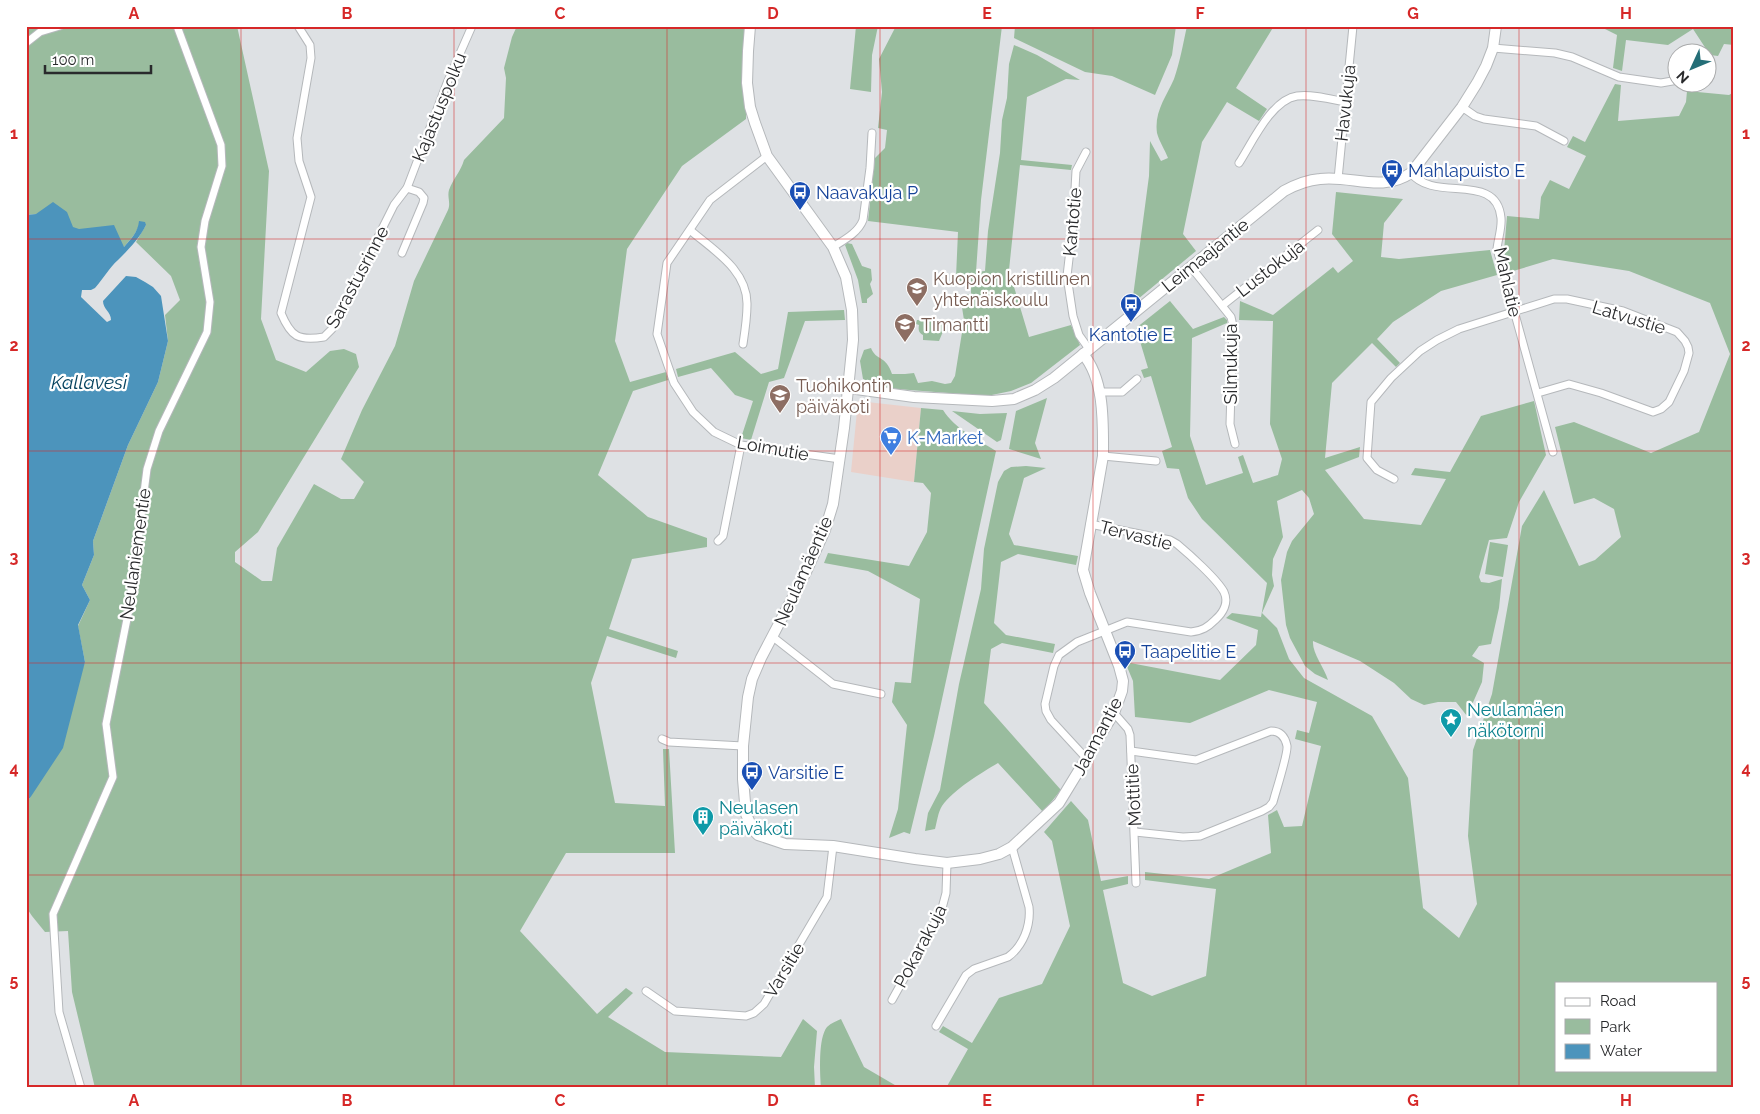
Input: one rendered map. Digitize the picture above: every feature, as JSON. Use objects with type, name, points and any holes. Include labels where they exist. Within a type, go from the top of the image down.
[{"type":"street","points":[[26,43],[40,32],[60,26]]},
{"type":"street","name":"Neulaniementie","points":[[81,1088],[59,1012],[53,914],[113,777],[106,724],[129,609],[147,469],[159,431],[207,332],[210,302],[201,247],[205,222],[222,166],[221,145],[176,26]]},
{"type":"street","name":"Sarastusrinne","points":[[298,26],[310,45],[311,58],[297,138],[299,160],[311,197],[281,313],[288,329],[302,338],[324,337],[332,329],[394,205],[407,188],[419,192],[424,198],[402,253]]},
{"type":"street","name":"Kajastuspolku","points":[[407,188],[447,84],[472,26]]},
{"type":"street","name":"Neulamäentie","points":[[750,26],[747,83],[750,107],[767,156],[833,247],[846,277],[852,310],[853,340],[849,388],[833,504],[825,530],[761,658],[752,679],[748,697],[743,746],[743,779],[746,814],[753,830],[758,835]]},
{"type":"street","name":"Havukuja","points":[[1338,179],[1344,102],[1353,26]]},
{"type":"street","points":[[1411,173],[1462,107],[1486,66],[1493,48],[1496,26]]},
{"type":"street","points":[[1493,48],[1555,53],[1572,57],[1619,77],[1661,83],[1668,82]]},
{"type":"street","points":[[1240,163],[1265,121],[1285,101],[1297,96],[1344,102]]},
{"type":"street","points":[[1462,107],[1484,119],[1536,126],[1564,141]]},
{"type":"street","points":[[833,247],[852,234],[861,225],[863,220],[870,168],[872,133]]},
{"type":"street","name":"Kantotie","points":[[1086,152],[1076,171],[1073,224],[1067,276],[1073,316],[1086,351]]},
{"type":"street","name":"Loimutie","points":[[767,156],[710,200],[667,264],[658,334],[674,383],[693,412],[714,432],[741,446],[840,459]]},
{"type":"street","name":"Leimaajantie","points":[[849,388],[914,397],[992,401],[1014,399],[1041,386],[1284,191],[1297,184],[1322,178],[1390,182],[1411,173]]},
{"type":"street","name":"Mahlatie","points":[[1411,173],[1424,183],[1486,193],[1495,200],[1501,216],[1497,249],[1553,452]]},
{"type":"street","points":[[690,230],[733,268],[742,281],[747,303],[743,344]]},
{"type":"street","name":"Lustokuja","points":[[1223,305],[1318,230]]},
{"type":"street","name":"Silmukuja","points":[[1191,267],[1231,317],[1233,326],[1230,424],[1235,444]]},
{"type":"street","name":"Latvustie","points":[[1514,312],[1554,299],[1576,301],[1623,311],[1677,332],[1688,347],[1689,353],[1684,370],[1669,402],[1661,409],[1653,412],[1601,393],[1569,384],[1538,393]]},
{"type":"street","points":[[1394,479],[1376,470],[1366,458],[1371,402],[1391,378],[1420,351],[1437,340],[1458,329],[1514,312]]},
{"type":"street","name":"Jaamantie","points":[[758,835],[785,844],[833,846],[914,859],[947,862],[980,859],[999,854],[1012,847],[1059,803],[1114,712],[1122,692],[1123,681],[1083,570],[1103,456],[1100,392],[1086,351]]},
{"type":"street","points":[[1100,392],[1122,392],[1137,379]]},
{"type":"street","points":[[720,538],[741,446]]},
{"type":"street","points":[[1103,456],[1156,461]]},
{"type":"street","name":"Tervastie","points":[[1090,524],[1170,540],[1185,550],[1208,573],[1224,593],[1223,613],[1207,628],[1199,631],[1191,632],[1127,622],[1105,631]]},
{"type":"street","points":[[1086,758],[1051,720],[1046,711],[1045,704],[1054,666],[1059,655],[1077,642],[1105,631]]},
{"type":"street","points":[[773,637],[833,684],[881,694]]},
{"type":"street","name":"Mottitie","points":[[1114,712],[1128,728],[1130,735],[1136,883]]},
{"type":"street","points":[[1131,751],[1196,760],[1270,731],[1278,731],[1287,746],[1273,802],[1268,808],[1200,836],[1183,837],[1135,832]]},
{"type":"street","points":[[662,739],[669,742],[743,746]]},
{"type":"street","name":"Varsitie","points":[[646,991],[675,1012],[746,1016],[754,1013],[764,1004],[827,897],[833,846]]},
{"type":"street","points":[[936,1026],[966,975],[974,969],[1008,957],[1025,935],[1030,916],[1029,908],[1012,847]]},
{"type":"street","name":"Pokarakuja","points":[[892,1000],[941,912],[946,893],[947,862]]},
{"type":"shaded area","points":[[858,401],[921,408],[914,482],[851,472]]},
{"type":"green space","points":[[26,26],[237,26],[269,171],[261,319],[276,360],[306,372],[330,351],[344,349],[356,354],[359,367],[258,532],[235,552],[235,562],[262,581],[272,581],[277,548],[314,484],[341,499],[354,499],[364,482],[341,459],[362,410],[395,346],[414,281],[448,210],[451,186],[464,160],[504,118],[506,78],[504,68],[512,37],[517,26],[747,26],[746,119],[682,166],[627,249],[615,341],[630,382],[666,372],[668,380],[633,391],[598,475],[648,517],[707,538],[707,547],[632,559],[609,629],[678,651],[676,658],[607,636],[591,683],[615,803],[665,806],[663,749],[669,749],[675,853],[566,853],[520,931],[597,1014],[626,988],[633,993],[608,1017],[665,1052],[781,1057],[803,1019],[817,1031],[814,1067],[815,1088],[95,1088],[72,992],[68,931],[45,932],[26,907],[26,801],[30,798],[85,662],[78,626],[90,600],[82,585],[94,555],[93,541],[128,445],[158,382],[168,341],[165,315],[180,300],[171,276],[136,242],[146,225],[139,226],[124,247],[36,214],[26,215]]},
{"type":"green space","points":[[856,26],[878,26],[872,55],[871,92],[850,89]]},
{"type":"green space","points":[[896,26],[1002,26],[981,200],[976,272],[985,271],[988,231],[1000,153],[1002,120],[1007,98],[1009,64],[1014,45],[1037,55],[1080,80],[1066,79],[1027,97],[1021,160],[1072,165],[1071,170],[1020,165],[1009,270],[1029,337],[1071,325],[1080,345],[1031,383],[1011,391],[987,396],[897,389],[886,387],[884,384],[872,385],[863,379],[860,361],[864,350],[871,348],[887,364],[892,374],[914,373],[918,383],[932,381],[945,384],[951,383],[955,376],[964,320],[961,301],[967,294],[971,296],[971,279],[963,283],[956,277],[958,232],[868,221],[875,158],[885,148],[887,130],[878,128],[882,92],[879,59]]},
{"type":"green space","points":[[1015,26],[1176,26],[1172,55],[1155,95],[1112,76],[1085,72],[1014,38]]},
{"type":"green space","points":[[1187,26],[1274,26],[1236,88],[1267,109],[1259,121],[1227,102],[1202,142],[1183,234],[1196,251],[1132,304],[1149,176],[1150,141],[1161,161],[1168,158],[1157,133],[1157,118],[1176,73]]},
{"type":"green space","points":[[1599,26],[1734,26],[1734,45],[1724,44],[1718,56],[1718,42],[1702,42],[1693,29],[1673,42],[1668,42],[1668,45],[1626,40],[1622,71],[1613,68],[1617,35]]},
{"type":"green space","points":[[1615,84],[1621,85],[1618,121],[1679,116],[1686,102],[1687,92],[1729,95],[1734,92],[1734,1088],[946,1088],[968,1049],[939,1032],[943,1026],[972,1043],[999,998],[1042,984],[1070,926],[1052,841],[1044,832],[1071,801],[1088,820],[1101,881],[1128,876],[1128,884],[1103,890],[1123,983],[1152,996],[1206,976],[1216,889],[1145,880],[1145,872],[1209,879],[1271,853],[1268,815],[1277,810],[1284,827],[1302,826],[1321,746],[1295,739],[1297,730],[1309,733],[1317,702],[1269,690],[1190,723],[1135,717],[1133,681],[1125,662],[1220,680],[1256,645],[1258,630],[1226,618],[1232,613],[1261,617],[1267,583],[1202,519],[1188,498],[1179,469],[1167,468],[1162,451],[1172,447],[1151,376],[1144,378],[1141,370],[1148,368],[1136,328],[1170,301],[1193,329],[1224,317],[1227,320],[1227,323],[1192,338],[1190,436],[1206,485],[1243,473],[1238,457],[1243,455],[1253,483],[1278,475],[1282,459],[1270,424],[1273,321],[1239,320],[1240,301],[1273,315],[1333,267],[1338,273],[1353,261],[1332,234],[1336,192],[1403,199],[1384,223],[1381,257],[1399,259],[1490,250],[1497,275],[1441,291],[1393,322],[1377,339],[1400,363],[1396,367],[1372,343],[1332,383],[1325,458],[1360,447],[1359,457],[1325,470],[1364,519],[1421,525],[1446,479],[1411,475],[1415,468],[1450,472],[1481,416],[1534,401],[1546,455],[1519,502],[1507,538],[1489,540],[1479,577],[1481,582],[1489,583],[1502,579],[1499,608],[1491,644],[1479,646],[1472,656],[1484,663],[1482,682],[1467,716],[1456,702],[1438,702],[1424,705],[1411,699],[1394,683],[1360,661],[1313,641],[1314,650],[1328,680],[1315,674],[1305,666],[1290,638],[1286,625],[1281,580],[1287,552],[1292,541],[1314,514],[1309,498],[1302,490],[1277,501],[1283,537],[1273,559],[1272,575],[1274,586],[1262,613],[1277,628],[1289,659],[1304,678],[1372,716],[1408,778],[1423,908],[1459,938],[1477,904],[1468,836],[1473,750],[1492,694],[1522,526],[1544,490],[1579,566],[1595,560],[1621,537],[1614,509],[1594,498],[1574,504],[1555,427],[1574,422],[1651,453],[1699,432],[1730,354],[1710,303],[1629,271],[1553,259],[1510,272],[1504,251],[1507,216],[1539,219],[1541,197],[1550,180],[1569,189],[1586,156],[1567,147],[1573,136],[1585,142]]},
{"type":"green space","points":[[847,243],[852,244],[862,266],[871,269],[872,280],[870,284],[873,294],[867,299],[867,303],[862,303],[858,280],[845,245]]},
{"type":"green space","points":[[844,310],[845,320],[805,321],[784,378],[769,382],[751,440],[741,438],[753,401],[735,395],[711,368],[678,377],[676,369],[735,352],[761,374],[778,369],[788,312]]},
{"type":"green space","points":[[929,318],[947,321],[947,326],[939,341],[923,340],[919,325],[916,324],[917,320],[928,321]]},
{"type":"green space","points":[[1047,398],[1035,443],[1041,459],[1009,449],[1016,411]]},
{"type":"green space","points":[[921,408],[943,410],[960,428],[996,451],[934,736],[910,834],[904,832],[889,838],[898,809],[907,725],[892,702],[895,682],[911,683],[920,599],[868,571],[824,563],[828,553],[909,566],[927,532],[931,493],[923,483],[914,482]]},
{"type":"green space","points":[[952,411],[980,414],[1007,413],[1001,440],[997,442]]},
{"type":"green space","points":[[1011,467],[1046,468],[1024,478],[1009,534],[1014,545],[1078,556],[1076,565],[1018,554],[1001,562],[994,623],[1006,635],[1055,644],[1053,653],[1002,643],[991,649],[984,703],[1061,790],[1043,812],[998,763],[953,794],[941,808],[935,829],[925,831],[928,813],[940,790],[959,684],[981,589],[984,549],[998,482],[1004,471]]},
{"type":"green space","points":[[1490,542],[1508,545],[1503,577],[1485,574]]},
{"type":"green space","points":[[841,1019],[864,1067],[900,1088],[821,1088],[820,1056],[824,1032],[832,1023]]},
{"type":"water","name":"Kallavesi","points":[[53,202],[67,212],[73,227],[79,229],[114,225],[124,247],[136,232],[139,221],[145,222],[146,225],[134,244],[112,266],[95,288],[82,290],[81,297],[107,322],[111,320],[111,317],[103,301],[126,276],[136,277],[153,287],[161,296],[168,341],[158,382],[128,445],[93,541],[94,555],[82,585],[90,600],[78,625],[85,662],[63,748],[30,798],[26,801],[26,215],[36,214]]},
{"type":"place","name":"Mahlapuisto E","points":[[1392,189]]},
{"type":"place","name":"Naavakuja P","points":[[800,211]]},
{"type":"place","name":"Kuopion kristillinen yhtenäiskoulu","points":[[917,307]]},
{"type":"place","name":"Kantotie E","points":[[1131,323]]},
{"type":"place","name":"Timantti","points":[[905,343]]},
{"type":"place","name":"Tuohikontin päiväkoti","points":[[780,414]]},
{"type":"place","name":"K-Market","points":[[891,456]]},
{"type":"place","name":"Taapelitie E","points":[[1125,670]]},
{"type":"place","name":"Neulamäen näkötorni","points":[[1451,738]]},
{"type":"place","name":"Varsitie E","points":[[752,791]]},
{"type":"place","name":"Neulasen päiväkoti","points":[[703,836]]}]
